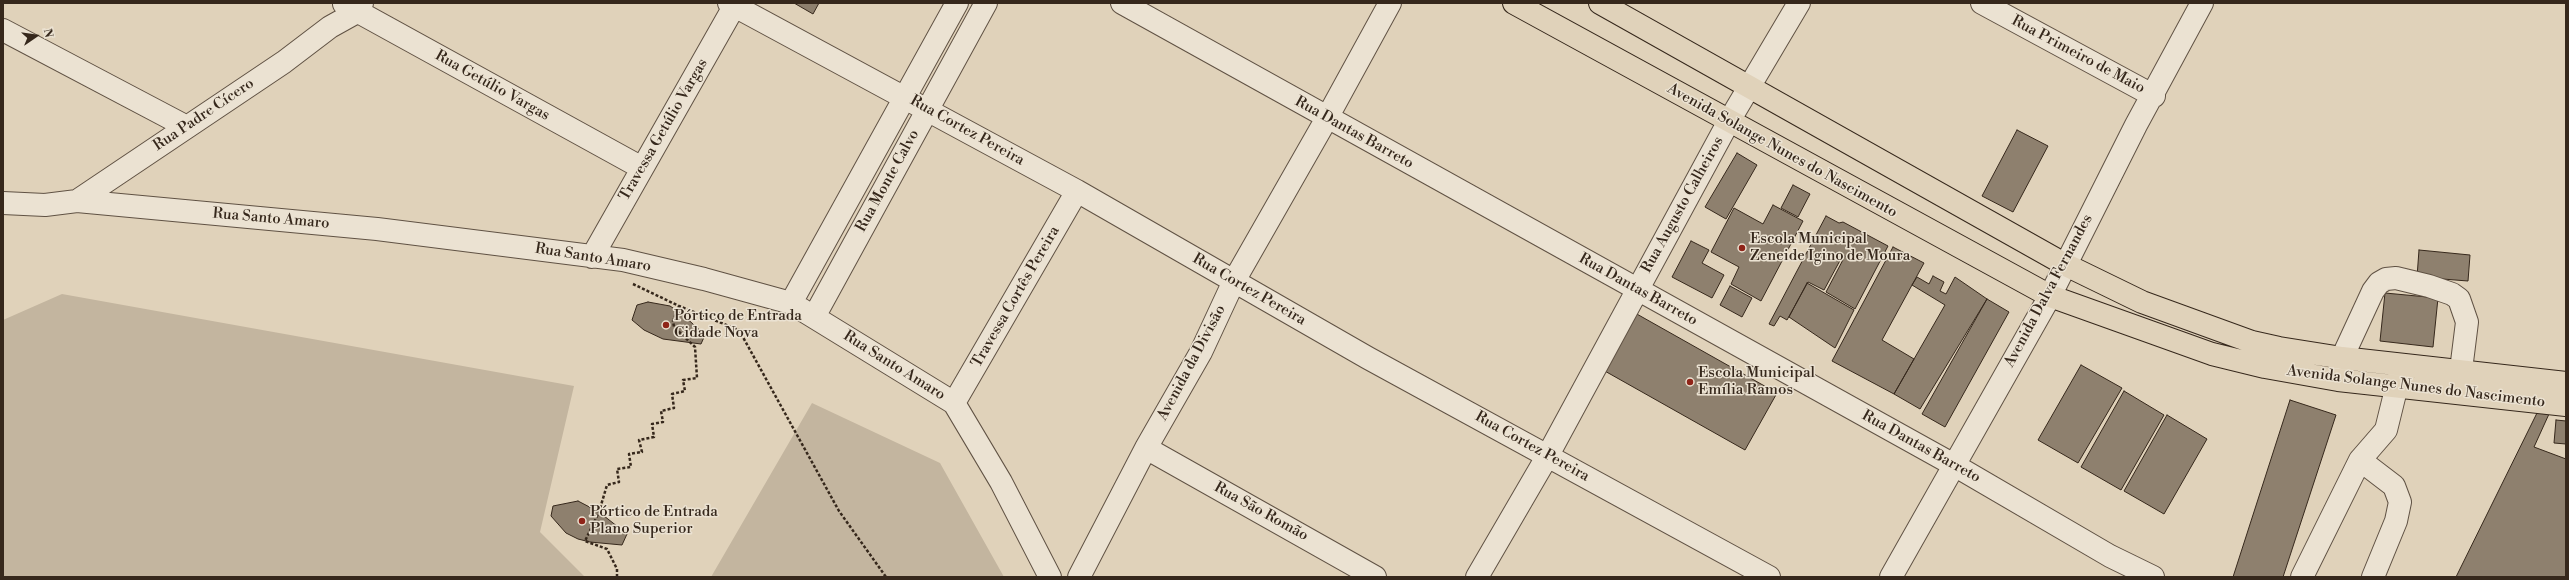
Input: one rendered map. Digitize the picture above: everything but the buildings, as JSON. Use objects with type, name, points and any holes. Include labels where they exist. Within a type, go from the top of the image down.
[{"type":"main road","name":"Avenida Solange Nunes do Nascimento","points":[[1514,3],[2050,296],[2212,354],[2265,367],[2338,380],[2566,405]]},
{"type":"main road","name":"Avenida Solange Nunes do Nascimento","points":[[1600,3],[2066,265],[2142,302],[2252,342],[2342,358],[2461,370],[2566,384]]},
{"type":"street","points":[[330,27],[334,3]]},
{"type":"street","name":"Rua Monte Calvo","points":[[791,303],[906,98],[957,3]]},
{"type":"street","name":"Rua Monte Calvo","points":[[814,317],[986,3]]},
{"type":"street","name":"Rua Dantas Barreto","points":[[1122,3],[1637,290],[1954,464],[2110,556],[2153,577]]},
{"type":"street","name":"Avenida da Divisão","points":[[1079,577],[1146,448],[1201,352],[1234,281],[1328,118],[1390,3]]},
{"type":"street","name":"Rua Augusto Calheiros","points":[[1477,577],[1548,455],[1729,121],[1798,3]]},
{"type":"street","name":"Rua Primeiro de Maio","points":[[1982,3],[2154,96]]},
{"type":"street","name":"Avenida Dalva Fernandes","points":[[1891,577],[2050,296],[2136,125],[2154,96],[2202,3]]},
{"type":"street","name":"Rua Cortez Pereira","points":[[733,4],[1077,191],[1368,358],[1769,577]]},
{"type":"street","name":"Travessa Getúlio Vargas","points":[[592,257],[733,4]]},
{"type":"street","name":"Rua Padre Cícero","points":[[77,201],[284,62],[330,27],[354,6]]},
{"type":"street","name":"Rua Getúlio Vargas","points":[[354,6],[642,168]]},
{"type":"street","points":[[3,30],[187,127]]},
{"type":"street","name":"Travessa Cortês Pereira","points":[[954,403],[1077,191]]},
{"type":"street","name":"Rua Santo Amaro","points":[[3,203],[44,205],[77,201],[377,229],[622,260],[704,279],[791,303],[954,403],[1001,482],[1050,577]]},
{"type":"street","points":[[2338,380],[2342,358],[2373,291],[2378,283],[2386,279],[2396,278],[2429,286],[2452,294],[2459,299],[2467,322],[2461,370]]},
{"type":"street","points":[[2302,577],[2360,460],[2386,430],[2395,387],[2403,364]]},
{"type":"street","name":"Rua São Romão","points":[[1146,448],[1375,577]]},
{"type":"street","points":[[2360,460],[2394,486],[2400,502],[2394,528],[2373,577]]},
{"type":"path","points":[[622,260],[626,273],[634,286],[739,330],[839,511],[886,577]]},
{"type":"path","points":[[616,577],[617,568],[607,549],[585,541],[599,512],[607,485],[619,482],[617,470],[632,467],[629,454],[642,452],[639,440],[654,437],[652,424],[663,422],[661,411],[674,408],[672,394],[685,391],[684,380],[697,378],[695,347],[674,327],[673,321],[679,306]]},
{"type":"shaded area","points":[[62,294],[574,386],[540,532],[585,577],[3,577],[3,320]]},
{"type":"shaded area","points":[[812,403],[940,463],[1004,577],[711,577]]},
{"type":"place","name":"Escola Municipal Zeneide Igino de Moura","points":[[1742,248]]},
{"type":"place","name":"Pórtico de Entrada Cidade Nova","points":[[666,325]]},
{"type":"place","name":"Escola Municipal Emília Ramos","points":[[1690,382]]},
{"type":"place","name":"Pórtico de Entrada Plano Superior","points":[[582,521]]}]
